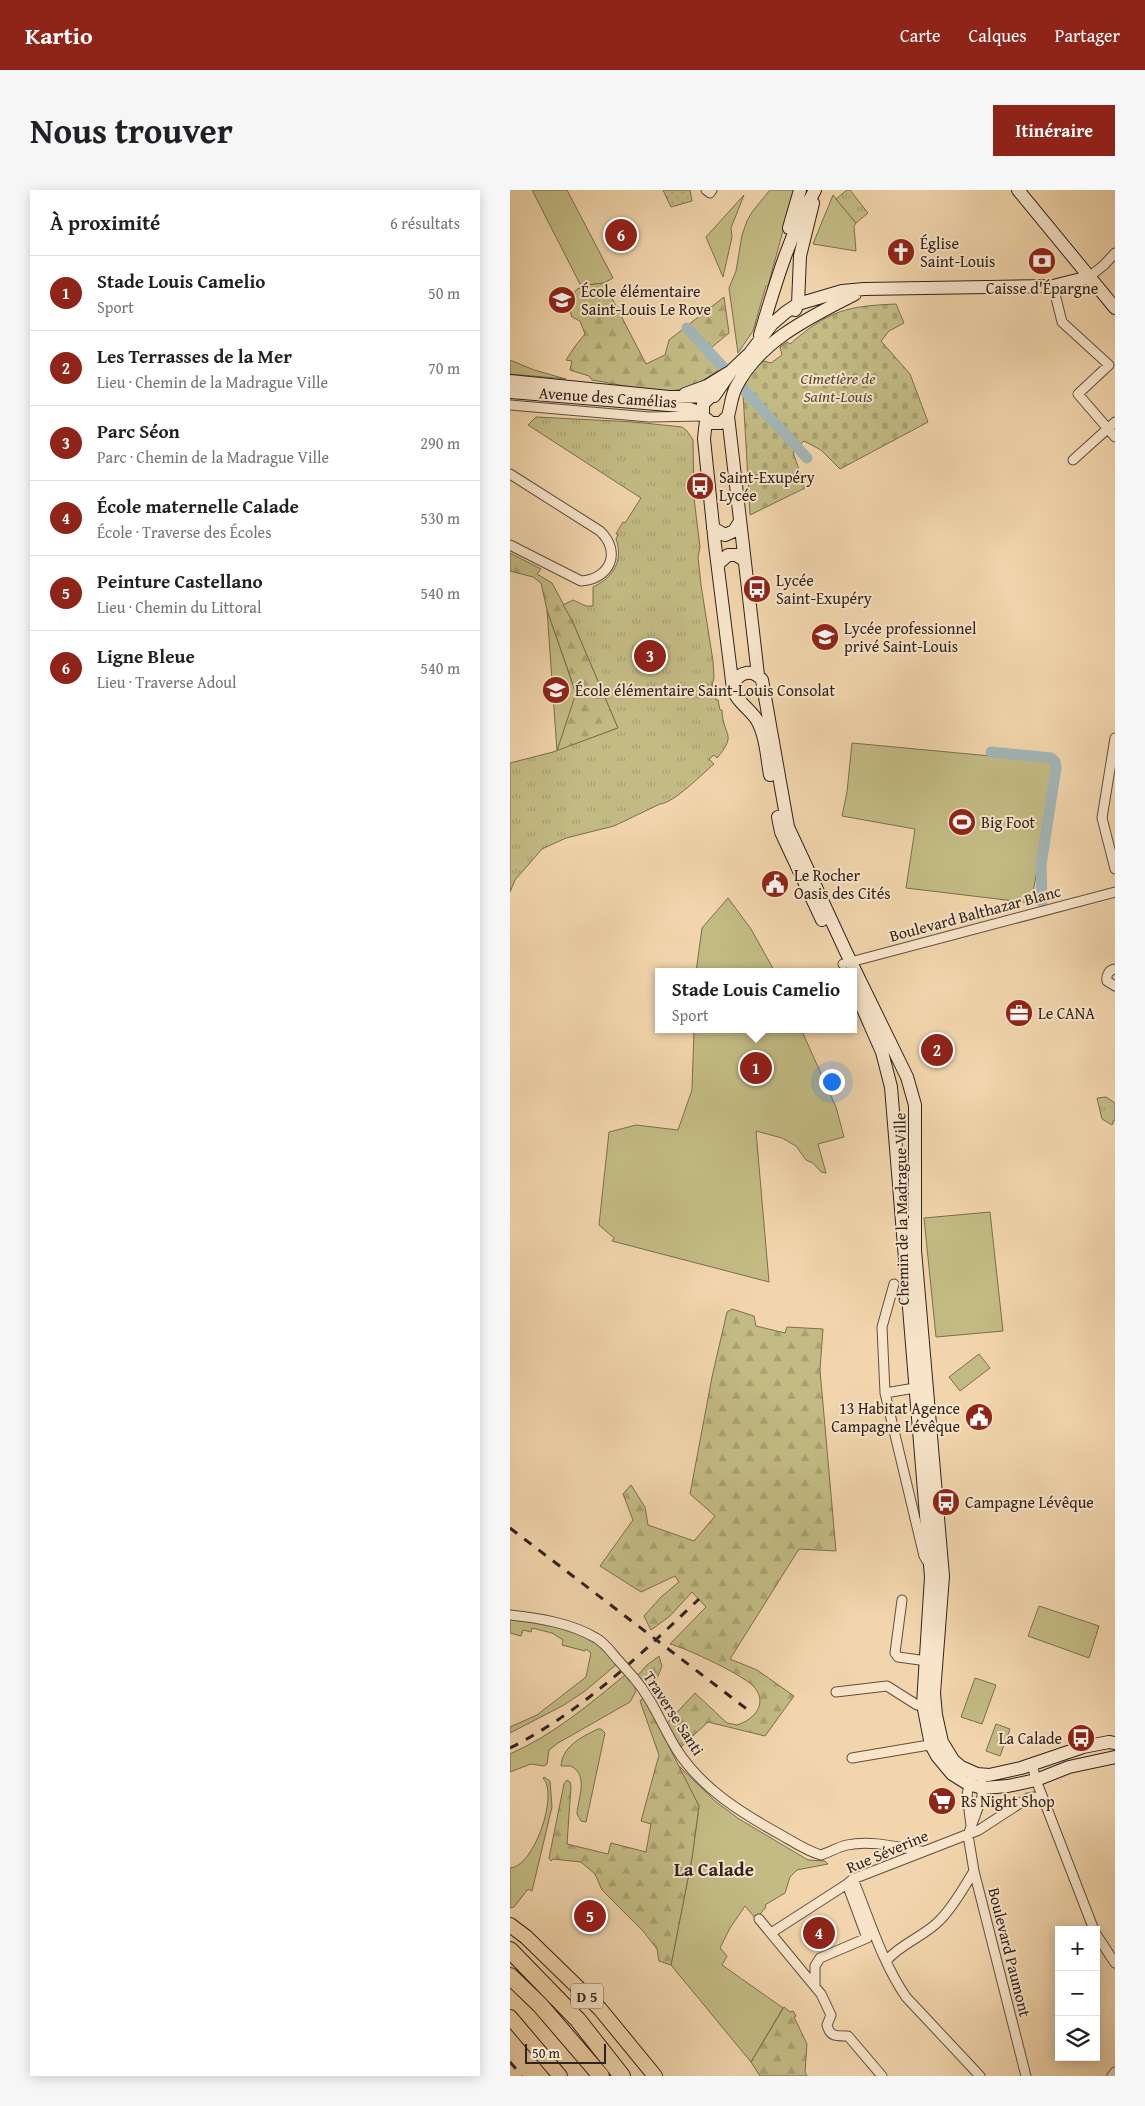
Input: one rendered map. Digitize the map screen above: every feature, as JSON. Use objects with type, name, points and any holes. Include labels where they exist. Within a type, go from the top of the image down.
[{"type":"highway","points":[[510,1950],[537,1975],[578,2020],[622,2076]]},
{"type":"highway","points":[[510,1976],[546,2011],[601,2076]]},
{"type":"main road","name":"D 5","points":[[510,1925],[526,1937],[600,2009],[655,2076]]},
{"type":"main road","points":[[510,2017],[560,2076]]},
{"type":"street","points":[[759,339],[800,190]]},
{"type":"street","points":[[780,267],[799,219],[816,190]]},
{"type":"street","points":[[785,333],[798,304],[800,256],[816,190]]},
{"type":"street","points":[[1018,190],[1115,308]]},
{"type":"street","points":[[510,381],[668,397],[712,397],[723,398],[728,411],[739,523],[758,675],[764,685],[764,691],[755,702],[742,701],[734,693],[713,528],[704,439],[703,404],[712,397],[732,370],[750,353],[772,324],[798,304],[842,292],[864,289],[1053,286],[1089,277],[1115,253]]},
{"type":"street","points":[[1053,286],[1062,322],[1109,365],[1078,394],[1111,425],[1115,437]]},
{"type":"street","points":[[510,392],[680,406],[716,424],[720,423],[728,411],[736,387],[755,360],[785,333],[808,318],[864,289]]},
{"type":"street","points":[[668,397],[692,393],[732,370]]},
{"type":"street","name":"Avenue des Camélias","points":[[510,404],[649,417],[704,417]]},
{"type":"street","points":[[1073,460],[1111,425]]},
{"type":"street","points":[[510,474],[600,531],[609,542],[612,552],[608,567],[598,576],[590,580],[581,581],[510,545]]},
{"type":"street","points":[[713,528],[725,536],[734,531],[739,523]]},
{"type":"street","points":[[718,564],[728,555],[736,555],[744,560]]},
{"type":"street","points":[[734,684],[739,676],[744,673],[758,675]]},
{"type":"street","name":"Chemin de la Madrague Ville","points":[[764,691],[788,827],[847,966]]},
{"type":"street","name":"Chemin de la Madrague Ville","points":[[742,701],[752,713],[761,731],[781,832],[847,966]]},
{"type":"street","points":[[1115,738],[1112,774],[1102,818],[1115,869]]},
{"type":"street","name":"Boulevard Balthazar Blanc","points":[[847,966],[1115,892]]},
{"type":"street","points":[[1115,969],[1108,973],[1107,977],[1108,981],[1115,986]]},
{"type":"street","name":"Chemin de la Madrague Ville","points":[[857,984],[907,1077],[915,1105],[915,1250],[931,1444],[936,1563],[927,1661],[929,1704],[943,1764],[952,1774],[968,1784],[983,1788],[1008,1786],[1036,1780],[1069,1767],[1115,1757]]},
{"type":"street","name":"Chemin de la Madrague Ville","points":[[857,994],[882,1052],[891,1087],[926,1519],[936,1563],[943,1576],[929,1704]]},
{"type":"street","points":[[906,1109],[916,1120],[906,1131],[894,1121],[898,1111],[906,1109]]},
{"type":"street","points":[[894,1284],[882,1327],[884,1393],[924,1556],[936,1563]]},
{"type":"street","points":[[884,1393],[915,1388],[922,1397],[924,1417],[929,1429]]},
{"type":"street","points":[[906,1482],[924,1483],[929,1477],[927,1452],[931,1444]]},
{"type":"street","points":[[902,1600],[895,1652],[898,1657],[927,1661]]},
{"type":"street","name":"Traverse Santi","points":[[510,1615],[526,1616],[571,1628],[590,1635],[603,1643],[649,1697],[673,1744],[688,1764],[721,1798],[760,1824],[806,1850],[821,1855],[845,1845],[858,1844],[880,1844],[921,1851]]},
{"type":"street","points":[[836,1692],[887,1686],[917,1705],[929,1704]]},
{"type":"street","points":[[971,1825],[968,1784],[971,1778],[977,1774],[1000,1773],[1083,1747],[1109,1742],[1115,1743]]},
{"type":"street","points":[[852,1758],[937,1743]]},
{"type":"street","name":"Chemin de la Madrague Ville","points":[[937,1743],[968,1771],[977,1774]]},
{"type":"street","points":[[1032,1764],[1043,1800],[1092,1926]]},
{"type":"street","points":[[968,1835],[983,1788],[982,1780],[977,1774]]},
{"type":"street","points":[[968,1835],[979,1830],[1028,1798],[1034,1797],[1043,1800]]},
{"type":"street","name":"Rue Séverine","points":[[771,1933],[850,1882],[921,1851],[968,1835]]},
{"type":"street","name":"Boulevard Paumont","points":[[968,1835],[974,1871],[1026,2076]]},
{"type":"street","points":[[886,1960],[899,1947],[926,1932],[940,1920],[974,1871]]},
{"type":"street","points":[[850,1882],[886,1960],[906,1997],[980,2076]]},
{"type":"street","points":[[815,1987],[815,1966],[820,1958],[867,1938],[850,1882]]},
{"type":"street","points":[[759,1919],[821,1994],[831,2015],[826,2025],[829,2033],[833,2036],[848,2036],[882,2076]]},
{"type":"street","points":[[1100,1940],[1115,1962]]},
{"type":"street","points":[[1112,2076],[1115,2072]]},
{"type":"green space","points":[[532,190],[567,190],[613,278],[604,283],[581,286]]},
{"type":"green space","points":[[663,190],[690,190],[692,201],[671,207]]},
{"type":"green space","points":[[770,190],[794,190],[768,286],[766,286],[753,331],[738,353],[729,288],[736,271],[742,235],[747,221]]},
{"type":"green space","points":[[847,190],[850,190],[868,213],[856,223],[836,199]]},
{"type":"green space","points":[[744,195],[731,228],[732,237],[723,277],[706,237]]},
{"type":"green space","points":[[833,195],[856,223],[854,226],[856,251],[813,244]]},
{"type":"green space","points":[[604,283],[646,364],[665,355],[669,340],[724,297],[729,333],[706,352],[721,368],[703,380],[683,389],[662,391],[592,380],[589,376],[570,370],[572,361],[566,360],[585,334],[580,321],[571,315],[571,300],[575,291],[579,288]]},
{"type":"green space","name":"Cimetière de Saint-Louis","points":[[896,304],[904,323],[889,331],[881,341],[910,374],[928,422],[840,469],[821,450],[804,441],[793,452],[805,488],[750,515],[743,393],[746,378],[764,361],[771,363],[782,355],[780,347],[787,342],[790,344],[827,317],[838,312],[864,306]]},
{"type":"green space","points":[[510,360],[534,370],[566,379],[510,374]]},
{"type":"green space","points":[[536,417],[634,422],[682,427],[693,440],[694,498],[700,547],[698,557],[713,661],[714,678],[712,685],[720,710],[722,710],[728,739],[727,744],[717,758],[714,755],[709,759],[714,764],[673,799],[614,826],[566,838],[542,849],[515,880],[510,892],[510,763],[553,752],[618,728],[572,620],[563,605],[573,600],[586,606],[593,606],[593,587],[606,579],[618,561],[619,554],[616,539],[618,535],[616,534],[641,498],[528,425]]},
{"type":"green space","points":[[510,553],[541,569],[537,574],[552,583],[572,620],[618,728],[557,751],[576,693],[547,610],[541,583],[533,577],[510,571]]},
{"type":"green space","points":[[547,610],[576,694],[557,751]]},
{"type":"green space","name":"Big Foot","points":[[852,743],[1054,762],[1048,811],[1031,903],[906,888],[915,829],[842,816],[847,792]]},
{"type":"green space","points":[[728,898],[751,929],[773,968],[697,968],[702,928]]},
{"type":"green space","points":[[694,1033],[803,1033],[836,1107],[844,1137],[818,1144],[826,1173],[821,1172],[813,1163],[806,1160],[796,1146],[782,1138],[756,1131],[769,1282],[612,1241],[614,1238],[599,1225],[609,1132],[636,1125],[678,1130],[692,1090]]},
{"type":"green space","points":[[1106,1097],[1115,1103],[1115,1119],[1112,1125],[1102,1119],[1097,1098]]},
{"type":"green space","points":[[990,1212],[1003,1331],[936,1337],[924,1218]]},
{"type":"green space","points":[[732,1309],[754,1316],[756,1326],[785,1333],[787,1327],[823,1329],[820,1370],[836,1551],[799,1549],[730,1659],[757,1670],[794,1696],[765,1736],[708,1722],[681,1747],[666,1724],[695,1693],[727,1723],[737,1725],[748,1720],[757,1711],[760,1700],[759,1694],[749,1683],[728,1670],[670,1644],[706,1607],[692,1592],[670,1616],[651,1630],[644,1616],[661,1597],[679,1582],[675,1576],[641,1592],[600,1566],[633,1520],[623,1494],[631,1485],[645,1507],[648,1525],[694,1541],[715,1516],[690,1494],[712,1377],[727,1312]]},
{"type":"green space","points":[[979,1354],[990,1368],[960,1391],[949,1377]]},
{"type":"green space","points":[[1039,1606],[1099,1626],[1089,1658],[1028,1636]]},
{"type":"green space","points":[[510,1619],[544,1624],[579,1633],[604,1648],[617,1664],[585,1691],[564,1705],[510,1733],[510,1727],[537,1715],[586,1677],[591,1653],[586,1649],[585,1651],[562,1645],[563,1640],[552,1633],[532,1628],[531,1632],[523,1630],[521,1636],[510,1633]]},
{"type":"green space","points":[[659,1656],[662,1666],[652,1691],[638,1675]]},
{"type":"green space","points":[[626,1674],[634,1683],[636,1691],[630,1702],[558,1743],[549,1750],[547,1764],[544,1766],[531,1764],[510,1772],[510,1754],[556,1728]]},
{"type":"green space","points":[[975,1678],[996,1685],[982,1724],[961,1717]]},
{"type":"green space","points":[[644,1697],[699,1806],[692,1858],[671,1965],[659,1961],[657,1949],[643,1931],[602,1890],[595,1874],[581,1862],[553,1859],[551,1861],[549,1858],[564,1784],[567,1780],[571,1786],[567,1844],[608,1854],[611,1843],[646,1852],[651,1824],[641,1821],[659,1755],[640,1701]]},
{"type":"green space","points":[[996,1724],[1010,1729],[1000,1756],[986,1751]]},
{"type":"green space","points":[[598,1729],[605,1733],[586,1822],[581,1821],[577,1814],[581,1787],[580,1775],[571,1766],[561,1766],[565,1753],[574,1743]]},
{"type":"green space","points":[[677,1764],[715,1801],[739,1819],[808,1860],[825,1861],[828,1864],[797,1870],[790,1877],[785,1893],[765,1905],[766,1907],[756,1919],[745,1906],[730,1928],[720,1948],[727,1956],[722,1965],[783,2008],[751,2062],[671,1965],[692,1858],[699,1806]]},
{"type":"green space","points":[[544,1777],[550,1781],[552,1807],[532,1891],[528,1889],[514,1907],[510,1908],[510,1868],[519,1865],[528,1856],[542,1829],[548,1799]]},
{"type":"green space","points":[[784,2007],[790,2012],[793,2011],[807,2044],[805,2072],[807,2076],[760,2076],[751,2062]]},
{"type":"waterway","points":[[687,328],[807,458]]},
{"type":"waterway","points":[[991,752],[1051,758],[1055,762],[1056,768],[1041,865],[1042,902]]},
{"type":"railway","points":[[510,1528],[748,1710]]},
{"type":"railway","points":[[510,1748],[562,1717],[610,1681],[699,1599]]},
{"type":"railway","points":[[510,2062],[522,2076]]},
{"type":"place","name":"Ligne Bleue","points":[[621,235]]},
{"type":"place","name":"Église Saint-Louis","points":[[901,252]]},
{"type":"place","name":"Caisse d'Épargne","points":[[1042,261]]},
{"type":"place","name":"École élémentaire Saint-Louis Le Rove","points":[[562,300]]},
{"type":"place","name":"Saint-Exupéry Lycée","points":[[700,486]]},
{"type":"place","name":"Lycée Saint-Exupéry","points":[[757,589]]},
{"type":"place","name":"Lycée professionnel privé Saint-Louis","points":[[825,637]]},
{"type":"place","name":"Parc Séon","points":[[650,656]]},
{"type":"place","name":"École élémentaire Saint-Louis Consolat","points":[[556,690]]},
{"type":"place","name":"Big Foot","points":[[962,822]]},
{"type":"place","name":"Le Rocher Oasis des Cités","points":[[775,884]]},
{"type":"place","name":"Le CANA","points":[[1019,1013]]},
{"type":"place","name":"Les Terrasses de la Mer","points":[[937,1050]]},
{"type":"place","name":"Stade Louis Camelio","points":[[756,1068]]},
{"type":"place","name":"13 Habitat Agence Campagne Lévêque","points":[[979,1417]]},
{"type":"place","name":"Campagne Lévêque","points":[[946,1502]]},
{"type":"place","name":"La Calade","points":[[1081,1738]]},
{"type":"place","name":"Rs Night Shop","points":[[942,1801]]},
{"type":"place","name":"Peinture Castellano","points":[[590,1916]]},
{"type":"place","name":"École maternelle Calade","points":[[819,1933]]},
{"type":"district","name":"La Calade","points":[[714,1869]]}]
